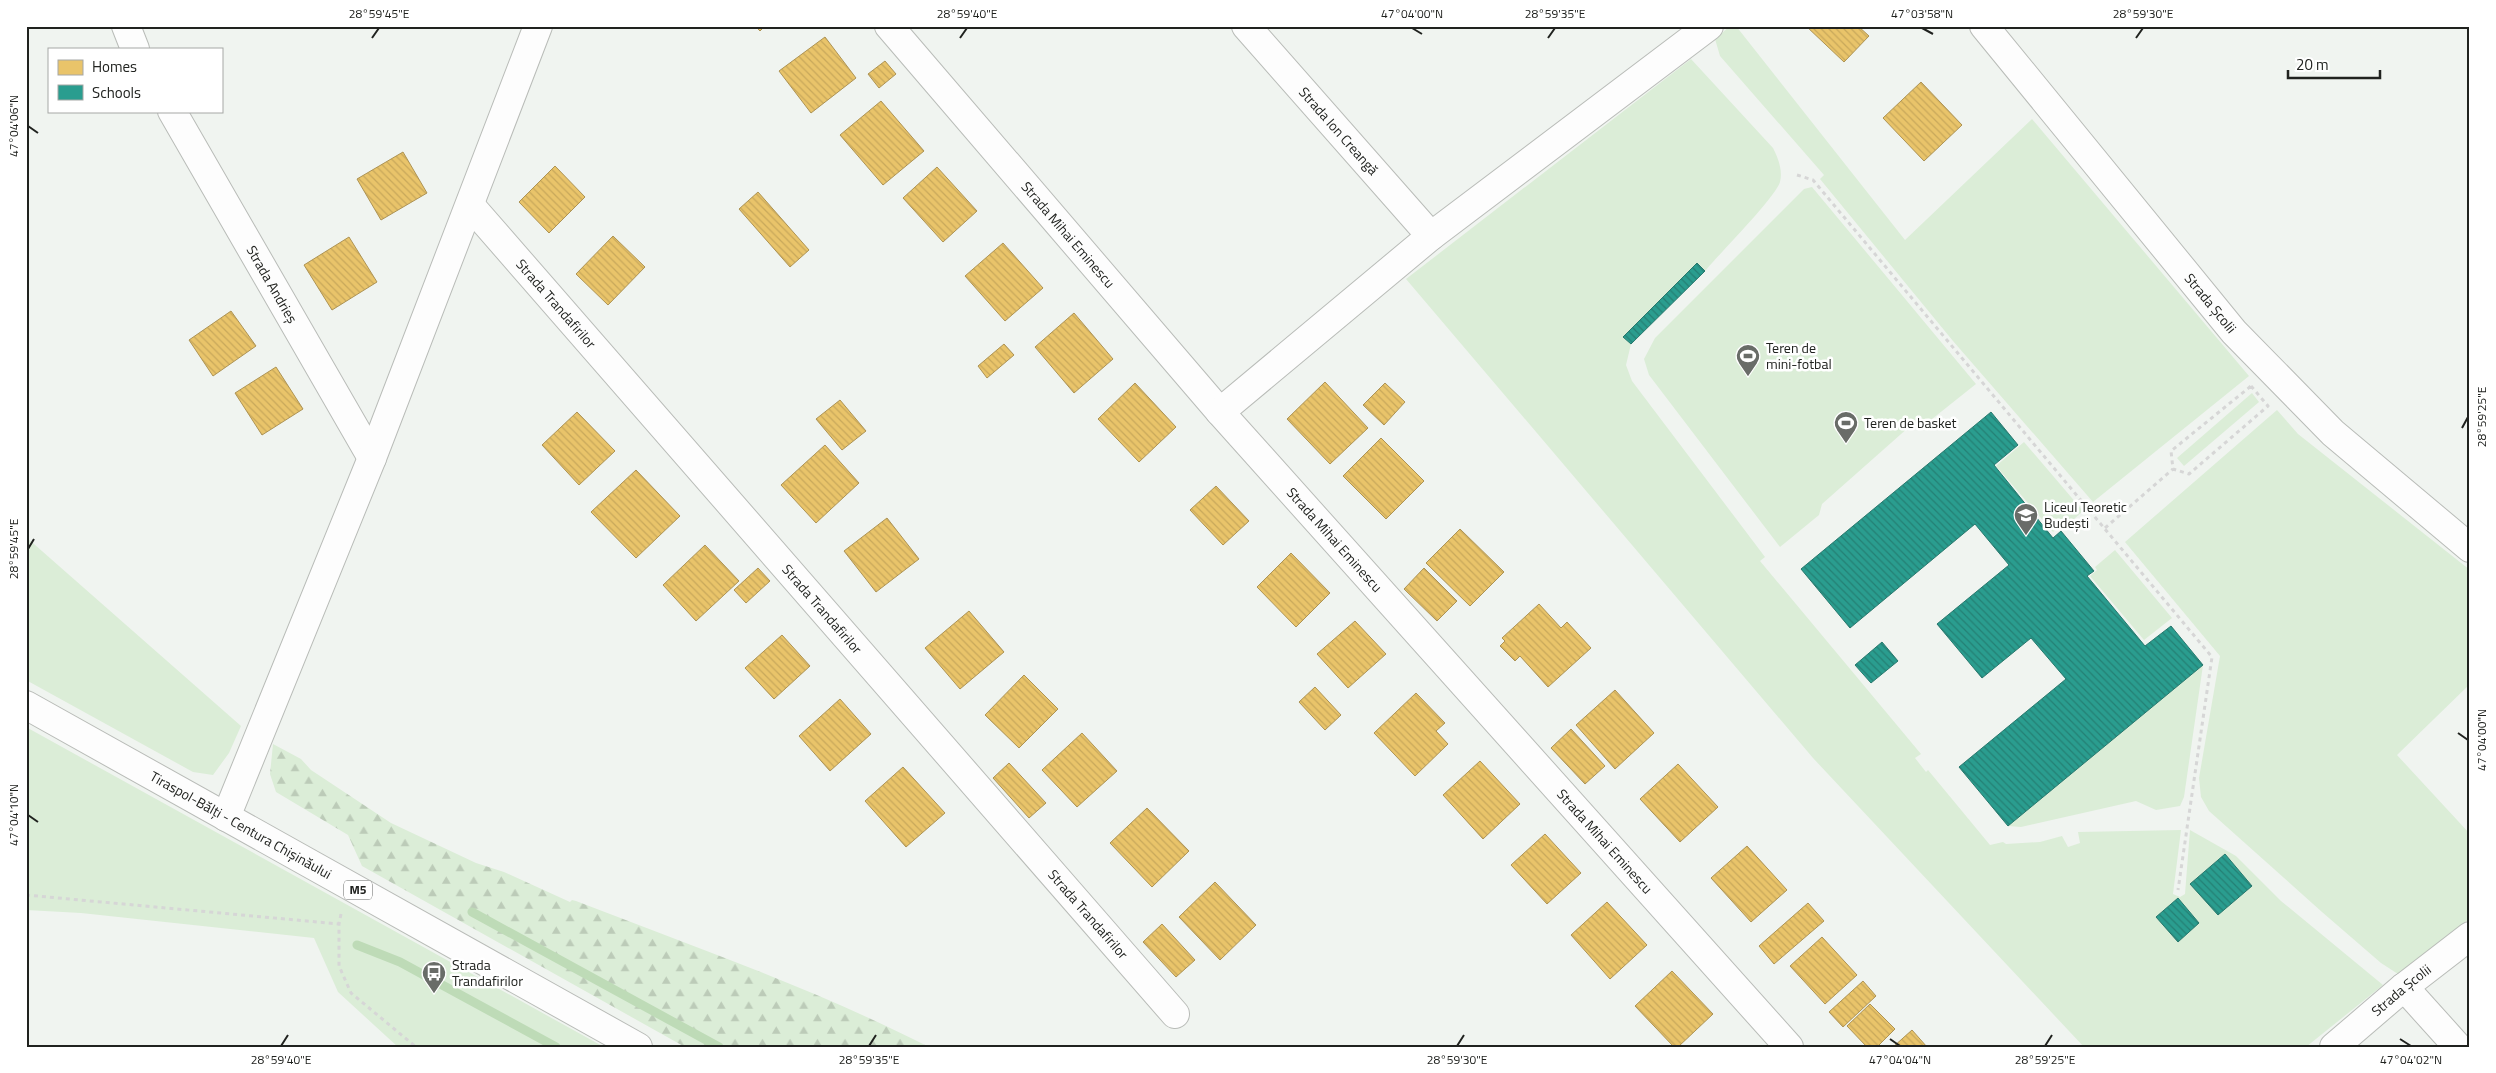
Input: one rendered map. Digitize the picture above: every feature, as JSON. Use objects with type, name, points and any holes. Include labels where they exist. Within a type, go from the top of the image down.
[{"type":"main road","points":[[126,26],[136,48]]},
{"type":"main road","points":[[226,817],[372,458],[538,26]]},
{"type":"main road","name":"Strada Mihai Eminescu","points":[[889,26],[1220,412],[1789,1047]]},
{"type":"main road","name":"Strada Ion Creangă","points":[[1246,26],[1431,236]]},
{"type":"main road","points":[[1220,412],[1431,236],[1709,26]]},
{"type":"main road","name":"Strada Școlii","points":[[1984,26],[2234,332],[2333,433],[2470,548]]},
{"type":"main road","name":"Strada Andrieș","points":[[173,112],[372,458]]},
{"type":"main road","name":"Strada Trandafirilor","points":[[470,205],[1175,1014]]},
{"type":"main road","name":"Tiraspol-Bălţi - Centura Chișinăului","points":[[26,706],[638,1047]]},
{"type":"main road","name":"Strada Școlii","points":[[2334,1047],[2404,987],[2470,936]]},
{"type":"main road","points":[[2404,987],[2458,1047]]},
{"type":"path","points":[[1797,175],[1813,180],[2212,657],[2178,890]]},
{"type":"path","points":[[2173,469],[2170,452],[2251,386]]},
{"type":"path","points":[[2173,469],[2189,474],[2268,406]]},
{"type":"path","points":[[2105,528],[2173,469]]},
{"type":"path","points":[[348,884],[339,924],[340,966],[351,993],[416,1047]]},
{"type":"path","points":[[26,895],[339,924]]},
{"type":"green space","points":[[1730,26],[1736,26],[1905,240],[2032,119],[2249,376],[2093,502],[1953,341],[1820,179],[1824,175],[1720,56],[1715,39]]},
{"type":"green space","points":[[1691,59],[1773,148],[1778,160],[1781,178],[1776,190],[1758,213],[1705,271],[1697,263],[1623,337],[1631,344],[1626,365],[1632,381],[1765,557],[1760,561],[1921,754],[1915,758],[1926,772],[1928,770],[1990,845],[2003,842],[2006,844],[2040,842],[2062,836],[2068,847],[2080,843],[2078,832],[2181,830],[2173,894],[2180,897],[2185,894],[2190,830],[2236,856],[2281,901],[2383,985],[2306,1047],[2084,1047],[1813,758],[1406,279]]},
{"type":"green space","points":[[1812,187],[1976,384],[1927,423],[1909,427],[1822,504],[1819,515],[1780,547],[1649,375],[1644,359],[1655,338],[1804,189]]},
{"type":"green space","points":[[2252,393],[2259,402],[2184,466],[2177,458]]},
{"type":"green space","points":[[2277,410],[2298,434],[2470,570],[2470,684],[2397,755],[2470,834],[2470,918],[2398,974],[2381,963],[2209,811],[2201,797],[2199,778],[2220,656],[2125,542]]},
{"type":"green space","points":[[2024,442],[2083,511],[2063,529],[2060,526],[2053,532],[1996,466]]},
{"type":"green space","points":[[26,537],[241,726],[229,753],[213,775],[193,772],[26,680]]},
{"type":"green space","points":[[2115,550],[2172,618],[2144,640],[2090,576],[2097,570],[2095,567]]},
{"type":"green space","points":[[2203,665],[2184,797],[2180,806],[2156,810],[2136,801],[2021,827],[2008,826]]},
{"type":"green space","points":[[26,727],[604,1047],[398,1047],[338,992],[314,938],[81,913],[26,910]]},
{"type":"green space","points":[[273,744],[301,759],[311,770],[391,823],[476,863],[504,872],[570,902],[572,900],[576,901],[799,987],[929,1047],[685,1047],[362,866],[348,835],[276,792],[270,774]]},
{"type":"building: Homes","points":[[755,26],[765,26],[760,31]]},
{"type":"building: Homes","points":[[1806,26],[1858,26],[1869,36],[1844,62]]},
{"type":"building: Homes","points":[[825,37],[856,78],[811,113],[779,71]]},
{"type":"building: Homes","points":[[885,61],[896,74],[879,88],[868,74]]},
{"type":"building: Homes","points":[[1921,82],[1962,125],[1924,161],[1883,118]]},
{"type":"building: Homes","points":[[881,101],[924,151],[883,185],[840,135]]},
{"type":"building: Homes","points":[[403,152],[427,193],[381,220],[357,179]]},
{"type":"building: Homes","points":[[555,166],[585,197],[549,233],[519,202]]},
{"type":"building: Homes","points":[[937,167],[977,211],[943,242],[903,198]]},
{"type":"building: Homes","points":[[758,192],[809,250],[790,267],[739,209]]},
{"type":"building: Homes","points":[[613,236],[645,267],[608,305],[576,274]]},
{"type":"building: Homes","points":[[349,237],[377,282],[332,310],[304,265]]},
{"type":"building: Homes","points":[[1003,243],[1043,288],[1005,321],[965,276]]},
{"type":"building: Homes","points":[[231,311],[256,346],[213,376],[189,340]]},
{"type":"building: Homes","points":[[1074,313],[1113,359],[1074,393],[1035,347]]},
{"type":"building: Homes","points":[[1004,344],[1014,355],[987,378],[978,366]]},
{"type":"building: Homes","points":[[276,367],[303,409],[262,435],[235,393]]},
{"type":"building: Homes","points":[[1325,382],[1368,428],[1330,464],[1287,419]]},
{"type":"building: Homes","points":[[1135,383],[1176,427],[1139,462],[1098,419]]},
{"type":"building: Homes","points":[[1385,383],[1405,402],[1384,425],[1363,405]]},
{"type":"building: Homes","points":[[840,400],[866,431],[842,450],[816,419]]},
{"type":"building: Homes","points":[[577,412],[615,451],[579,485],[542,445]]},
{"type":"building: Homes","points":[[1381,438],[1424,481],[1386,519],[1343,476]]},
{"type":"building: Homes","points":[[825,445],[859,483],[816,523],[781,485]]},
{"type":"building: Homes","points":[[636,470],[680,516],[636,558],[591,512]]},
{"type":"building: Homes","points":[[1216,486],[1249,521],[1223,545],[1190,510]]},
{"type":"building: Homes","points":[[887,518],[919,559],[876,592],[844,551]]},
{"type":"building: Homes","points":[[1460,529],[1504,572],[1470,606],[1426,563]]},
{"type":"building: Homes","points":[[705,545],[739,581],[696,621],[663,585]]},
{"type":"building: Homes","points":[[1291,553],[1330,593],[1296,627],[1257,587]]},
{"type":"building: Homes","points":[[758,568],[770,581],[746,603],[734,590]]},
{"type":"building: Homes","points":[[1424,568],[1457,601],[1437,621],[1404,589]]},
{"type":"building: Homes","points":[[1539,604],[1561,628],[1567,622],[1591,648],[1548,687],[1520,656],[1515,661],[1500,646],[1505,641],[1502,638]]},
{"type":"building: Homes","points":[[969,611],[1004,652],[960,689],[925,648]]},
{"type":"building: Homes","points":[[1355,621],[1386,654],[1348,688],[1317,654]]},
{"type":"building: Homes","points":[[782,635],[810,666],[774,699],[745,668]]},
{"type":"building: Homes","points":[[1024,675],[1058,709],[1019,748],[985,715]]},
{"type":"building: Homes","points":[[1315,687],[1341,715],[1325,730],[1299,702]]},
{"type":"building: Homes","points":[[1615,690],[1654,733],[1615,769],[1576,725]]},
{"type":"building: Homes","points":[[1416,693],[1445,723],[1436,731],[1448,744],[1415,776],[1374,733]]},
{"type":"building: Homes","points":[[840,699],[871,734],[830,771],[799,736]]},
{"type":"building: Homes","points":[[1571,729],[1605,766],[1585,784],[1551,748]]},
{"type":"building: Homes","points":[[1082,733],[1117,771],[1077,807],[1042,770]]},
{"type":"building: Homes","points":[[1480,761],[1520,804],[1483,839],[1443,795]]},
{"type":"building: Homes","points":[[1009,763],[1046,803],[1029,818],[993,778]]},
{"type":"building: Homes","points":[[1678,764],[1718,807],[1680,842],[1640,799]]},
{"type":"building: Homes","points":[[903,767],[945,813],[906,847],[865,801]]},
{"type":"building: Homes","points":[[1147,808],[1189,851],[1152,887],[1110,843]]},
{"type":"building: Homes","points":[[1545,834],[1581,873],[1547,904],[1511,865]]},
{"type":"building: Homes","points":[[1747,846],[1787,890],[1751,922],[1711,878]]},
{"type":"building: Homes","points":[[1215,882],[1256,925],[1220,960],[1179,917]]},
{"type":"building: Homes","points":[[1607,902],[1647,945],[1610,979],[1571,935]]},
{"type":"building: Homes","points":[[1808,903],[1824,921],[1774,964],[1759,946]]},
{"type":"building: Homes","points":[[1162,924],[1195,960],[1176,977],[1143,942]]},
{"type":"building: Homes","points":[[1822,937],[1857,975],[1825,1004],[1790,966]]},
{"type":"building: Homes","points":[[1672,971],[1713,1014],[1678,1047],[1674,1047],[1635,1006]]},
{"type":"building: Homes","points":[[1863,981],[1876,996],[1843,1027],[1829,1012]]},
{"type":"building: Homes","points":[[1870,1004],[1895,1029],[1877,1047],[1867,1047],[1847,1026]]},
{"type":"building: Homes","points":[[1912,1030],[1927,1047],[1893,1047]]},
{"type":"building: Schools","points":[[1697,263],[1705,271],[1631,344],[1623,337]]},
{"type":"building: Schools","points":[[1991,412],[2018,445],[1994,465],[2053,538],[2061,531],[2094,571],[2087,576],[2145,646],[2171,626],[2203,665],[2008,826],[1959,767],[2066,679],[2031,638],[1982,678],[1937,624],[2009,565],[1975,524],[1850,628],[1801,569]]},
{"type":"building: Schools","points":[[1882,642],[1898,661],[1871,683],[1855,665]]},
{"type":"building: Schools","points":[[2225,854],[2252,886],[2218,915],[2190,884]]},
{"type":"building: Schools","points":[[2178,898],[2199,923],[2178,942],[2156,917]]},
{"type":"waterway","points":[[472,912],[719,1047]]},
{"type":"waterway","points":[[357,945],[400,962],[556,1047]]},
{"type":"place","name":"Teren de mini-fotbal","points":[[1748,377]]},
{"type":"place","name":"Teren de basket","points":[[1846,444]]},
{"type":"place","name":"Liceul Teoretic Budești","points":[[2026,536]]},
{"type":"place","name":"Strada Trandafirilor","points":[[434,994]]}]
